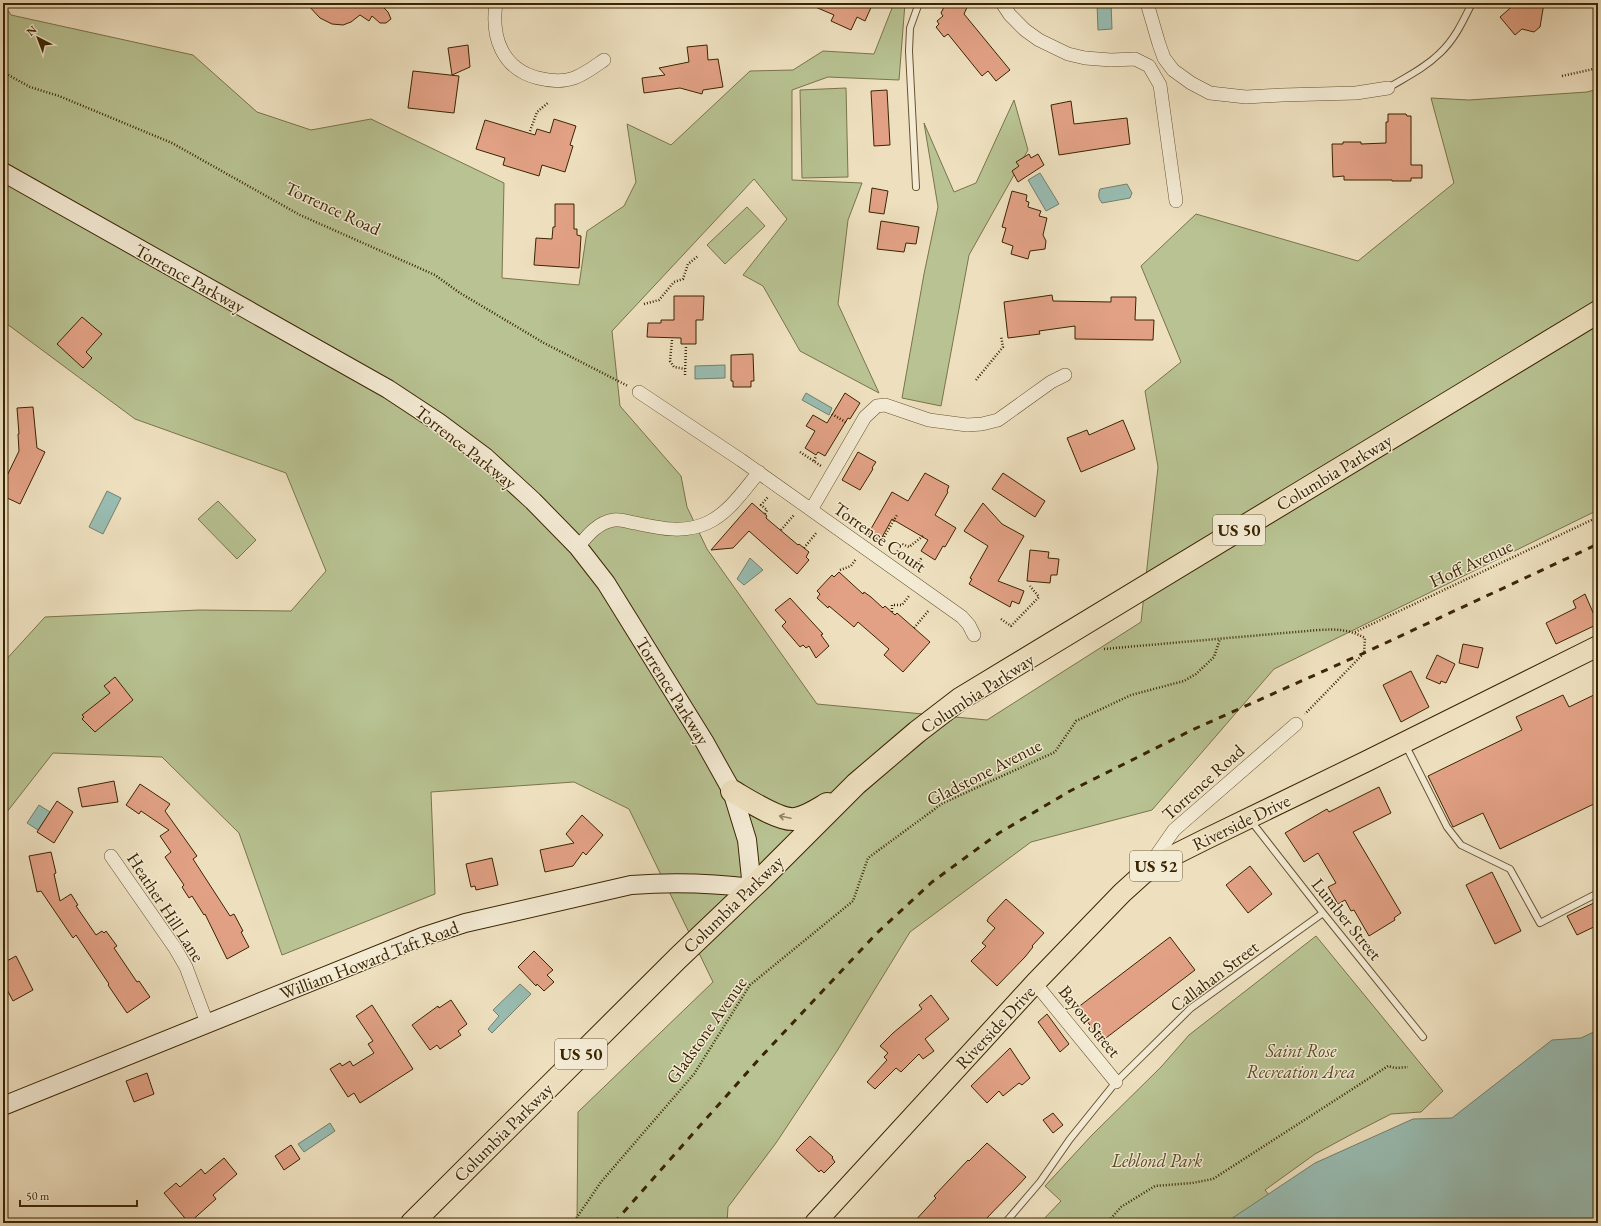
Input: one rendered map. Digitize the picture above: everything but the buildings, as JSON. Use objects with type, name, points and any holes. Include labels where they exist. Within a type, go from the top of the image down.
[{"type":"highway","name":"Columbia Parkway","points":[[412,1223],[672,964],[752,888],[856,784],[917,732],[960,699],[1598,312]]},
{"type":"highway","points":[[732,791],[777,816],[794,819],[816,811],[856,784]]},
{"type":"main road","name":"Riverside Drive","points":[[815,1223],[1035,983],[1122,893],[1143,874],[1168,858],[1405,743],[1598,646]]},
{"type":"street","points":[[496,3],[494,22],[499,46],[506,58],[516,68],[533,77],[561,81],[574,78],[590,70],[604,60]]},
{"type":"street","points":[[1002,3],[1010,15],[1025,30],[1039,40],[1068,54],[1085,58],[1111,60],[1136,59],[1149,66],[1160,86],[1176,201]]},
{"type":"street","points":[[1147,3],[1158,44],[1164,58],[1173,70],[1191,83],[1210,93],[1246,97],[1282,94],[1356,93],[1388,88]]},
{"type":"street","name":"Torrence Parkway","points":[[3,172],[388,389],[426,414],[485,457],[532,501],[578,547],[606,583],[704,741],[732,791],[748,840],[752,888]]},
{"type":"street","points":[[811,510],[865,418],[877,406],[885,405],[893,407],[929,420],[967,425],[982,424],[998,420],[1051,382],[1065,375]]},
{"type":"street","name":"Torrence Court","points":[[639,392],[759,472],[962,617],[969,625],[974,635]]},
{"type":"street","points":[[578,547],[590,532],[602,524],[614,519],[679,530],[708,523],[722,513],[741,495],[759,472]]},
{"type":"street","name":"Torrence Road","points":[[1143,874],[1174,830],[1296,724]]},
{"type":"street","name":"Heather Hill Lane","points":[[111,856],[178,952],[186,967],[207,1023]]},
{"type":"street","name":"William Howard Taft Road","points":[[3,1106],[422,936],[465,923],[631,884],[716,884],[752,888]]},
{"type":"street","name":"Bayou Street","points":[[1035,983],[1116,1082]]},
{"type":"lane","points":[[916,187],[909,51],[910,28],[919,3]]},
{"type":"lane","points":[[1388,88],[1418,71],[1441,53],[1459,29],[1472,3]]},
{"type":"lane","points":[[1405,743],[1447,827],[1461,845],[1510,869],[1540,923],[1598,893]]},
{"type":"lane","name":"Lumber Street","points":[[1248,818],[1423,1037]]},
{"type":"lane","name":"Callahan Street","points":[[1005,1223],[1040,1182],[1070,1139],[1116,1082],[1191,1008],[1323,913]]},
{"type":"path","points":[[1562,76],[1598,68]]},
{"type":"path","name":"Torrence Road","points":[[3,72],[30,87],[59,96],[172,143],[300,215],[435,275],[460,293],[544,343],[639,392]]},
{"type":"path","points":[[530,131],[537,112],[549,102]]},
{"type":"path","points":[[644,304],[659,300],[674,282],[683,279],[688,264],[698,256]]},
{"type":"path","points":[[976,380],[1003,347],[1001,336]]},
{"type":"path","points":[[672,340],[670,361],[674,367],[685,369]]},
{"type":"path","points":[[685,375],[686,346]]},
{"type":"path","points":[[800,452],[833,472]]},
{"type":"path","points":[[814,461],[816,456]]},
{"type":"path","points":[[765,514],[767,510],[761,505],[768,497]]},
{"type":"path","points":[[781,530],[794,515]]},
{"type":"path","points":[[880,544],[897,515]]},
{"type":"path","name":"Hoff Avenue","points":[[1355,632],[1598,516]]},
{"type":"path","points":[[804,548],[817,532]]},
{"type":"path","points":[[896,555],[902,544],[909,547],[923,536]]},
{"type":"path","points":[[915,569],[922,557]]},
{"type":"path","points":[[840,570],[851,566],[856,559]]},
{"type":"path","points":[[1000,619],[1011,626],[1039,597],[1030,586]]},
{"type":"path","points":[[892,612],[892,605],[902,605],[909,595]]},
{"type":"path","points":[[914,628],[929,610]]},
{"type":"path","points":[[1104,649],[1341,629],[1355,632],[1366,638],[1364,653],[1296,724]]},
{"type":"path","name":"Gladstone Avenue","points":[[573,1223],[601,1182],[694,1074],[750,984],[853,901],[868,858],[943,804],[1055,752],[1076,720],[1130,695],[1184,681],[1196,674],[1214,657],[1220,639]]},
{"type":"path","points":[[1107,1223],[1121,1207],[1155,1186],[1213,1179],[1388,1066],[1395,1068],[1408,1067]]},
{"type":"green space","points":[[3,3],[11,15],[193,55],[257,112],[311,130],[371,119],[504,183],[502,278],[579,285],[587,231],[624,206],[636,182],[627,124],[671,145],[750,71],[793,70],[823,51],[874,54],[894,3],[905,3],[899,80],[828,77],[792,90],[792,180],[862,183],[848,220],[838,304],[879,393],[800,351],[763,286],[743,275],[787,219],[754,179],[612,331],[620,406],[681,476],[687,507],[707,549],[817,704],[987,720],[1141,622],[1158,467],[1145,391],[1181,362],[1141,266],[1196,214],[1358,261],[1454,183],[1431,98],[1469,100],[1587,92],[1598,89],[1598,510],[1274,669],[1152,810],[1031,842],[910,932],[837,1051],[776,1143],[728,1207],[727,1223],[577,1223],[578,1112],[713,982],[629,809],[574,782],[431,792],[435,894],[282,955],[239,833],[162,757],[53,753],[3,817],[3,663],[45,617],[199,610],[291,611],[326,571],[286,473],[135,419],[3,321]]},
{"type":"green space","points":[[846,88],[848,177],[802,178],[800,90]]},
{"type":"green space","points":[[1014,100],[1028,150],[969,255],[941,406],[902,398],[924,274],[938,207],[924,123],[954,192],[976,183]]},
{"type":"green space","points":[[747,207],[765,226],[725,264],[707,245]]},
{"type":"green space","points":[[218,501],[256,540],[237,559],[198,519]]},
{"type":"green space","name":"Saint Rose Recreation Area","points":[[1316,936],[1443,1091],[1421,1112],[1391,1114],[1315,1154],[1265,1190],[1292,1223],[1040,1223],[1061,1201],[1045,1186],[1092,1135],[1161,1067],[1189,1035]]},
{"type":"water","points":[[1097,3],[1111,3],[1112,29],[1098,30]]},
{"type":"water","points":[[1040,173],[1059,204],[1046,211],[1028,180]]},
{"type":"water","points":[[1127,184],[1132,193],[1130,198],[1102,203],[1099,196],[1100,189]]},
{"type":"water","points":[[725,365],[725,378],[695,379],[695,366]]},
{"type":"water","points":[[806,393],[832,408],[829,415],[802,400]]},
{"type":"water","points":[[107,491],[121,498],[103,534],[89,527]]},
{"type":"water","points":[[750,558],[763,570],[744,585],[737,579]]},
{"type":"water","points":[[39,805],[50,812],[38,830],[27,823]]},
{"type":"water","points":[[520,984],[531,994],[492,1033],[488,1029],[499,1016],[493,1010]]},
{"type":"water","points":[[1598,1030],[1598,1223],[1225,1223],[1315,1163],[1413,1119],[1452,1118],[1552,1040],[1581,1038]]},
{"type":"water","points":[[330,1123],[335,1131],[304,1152],[298,1144]]},
{"type":"railway","points":[[614,1223],[759,1059],[876,934],[932,882],[999,833],[1070,791],[1192,730],[1364,653],[1598,544]]},
{"type":"park label","name":"Leblond Park","points":[[1157,1160]]}]
